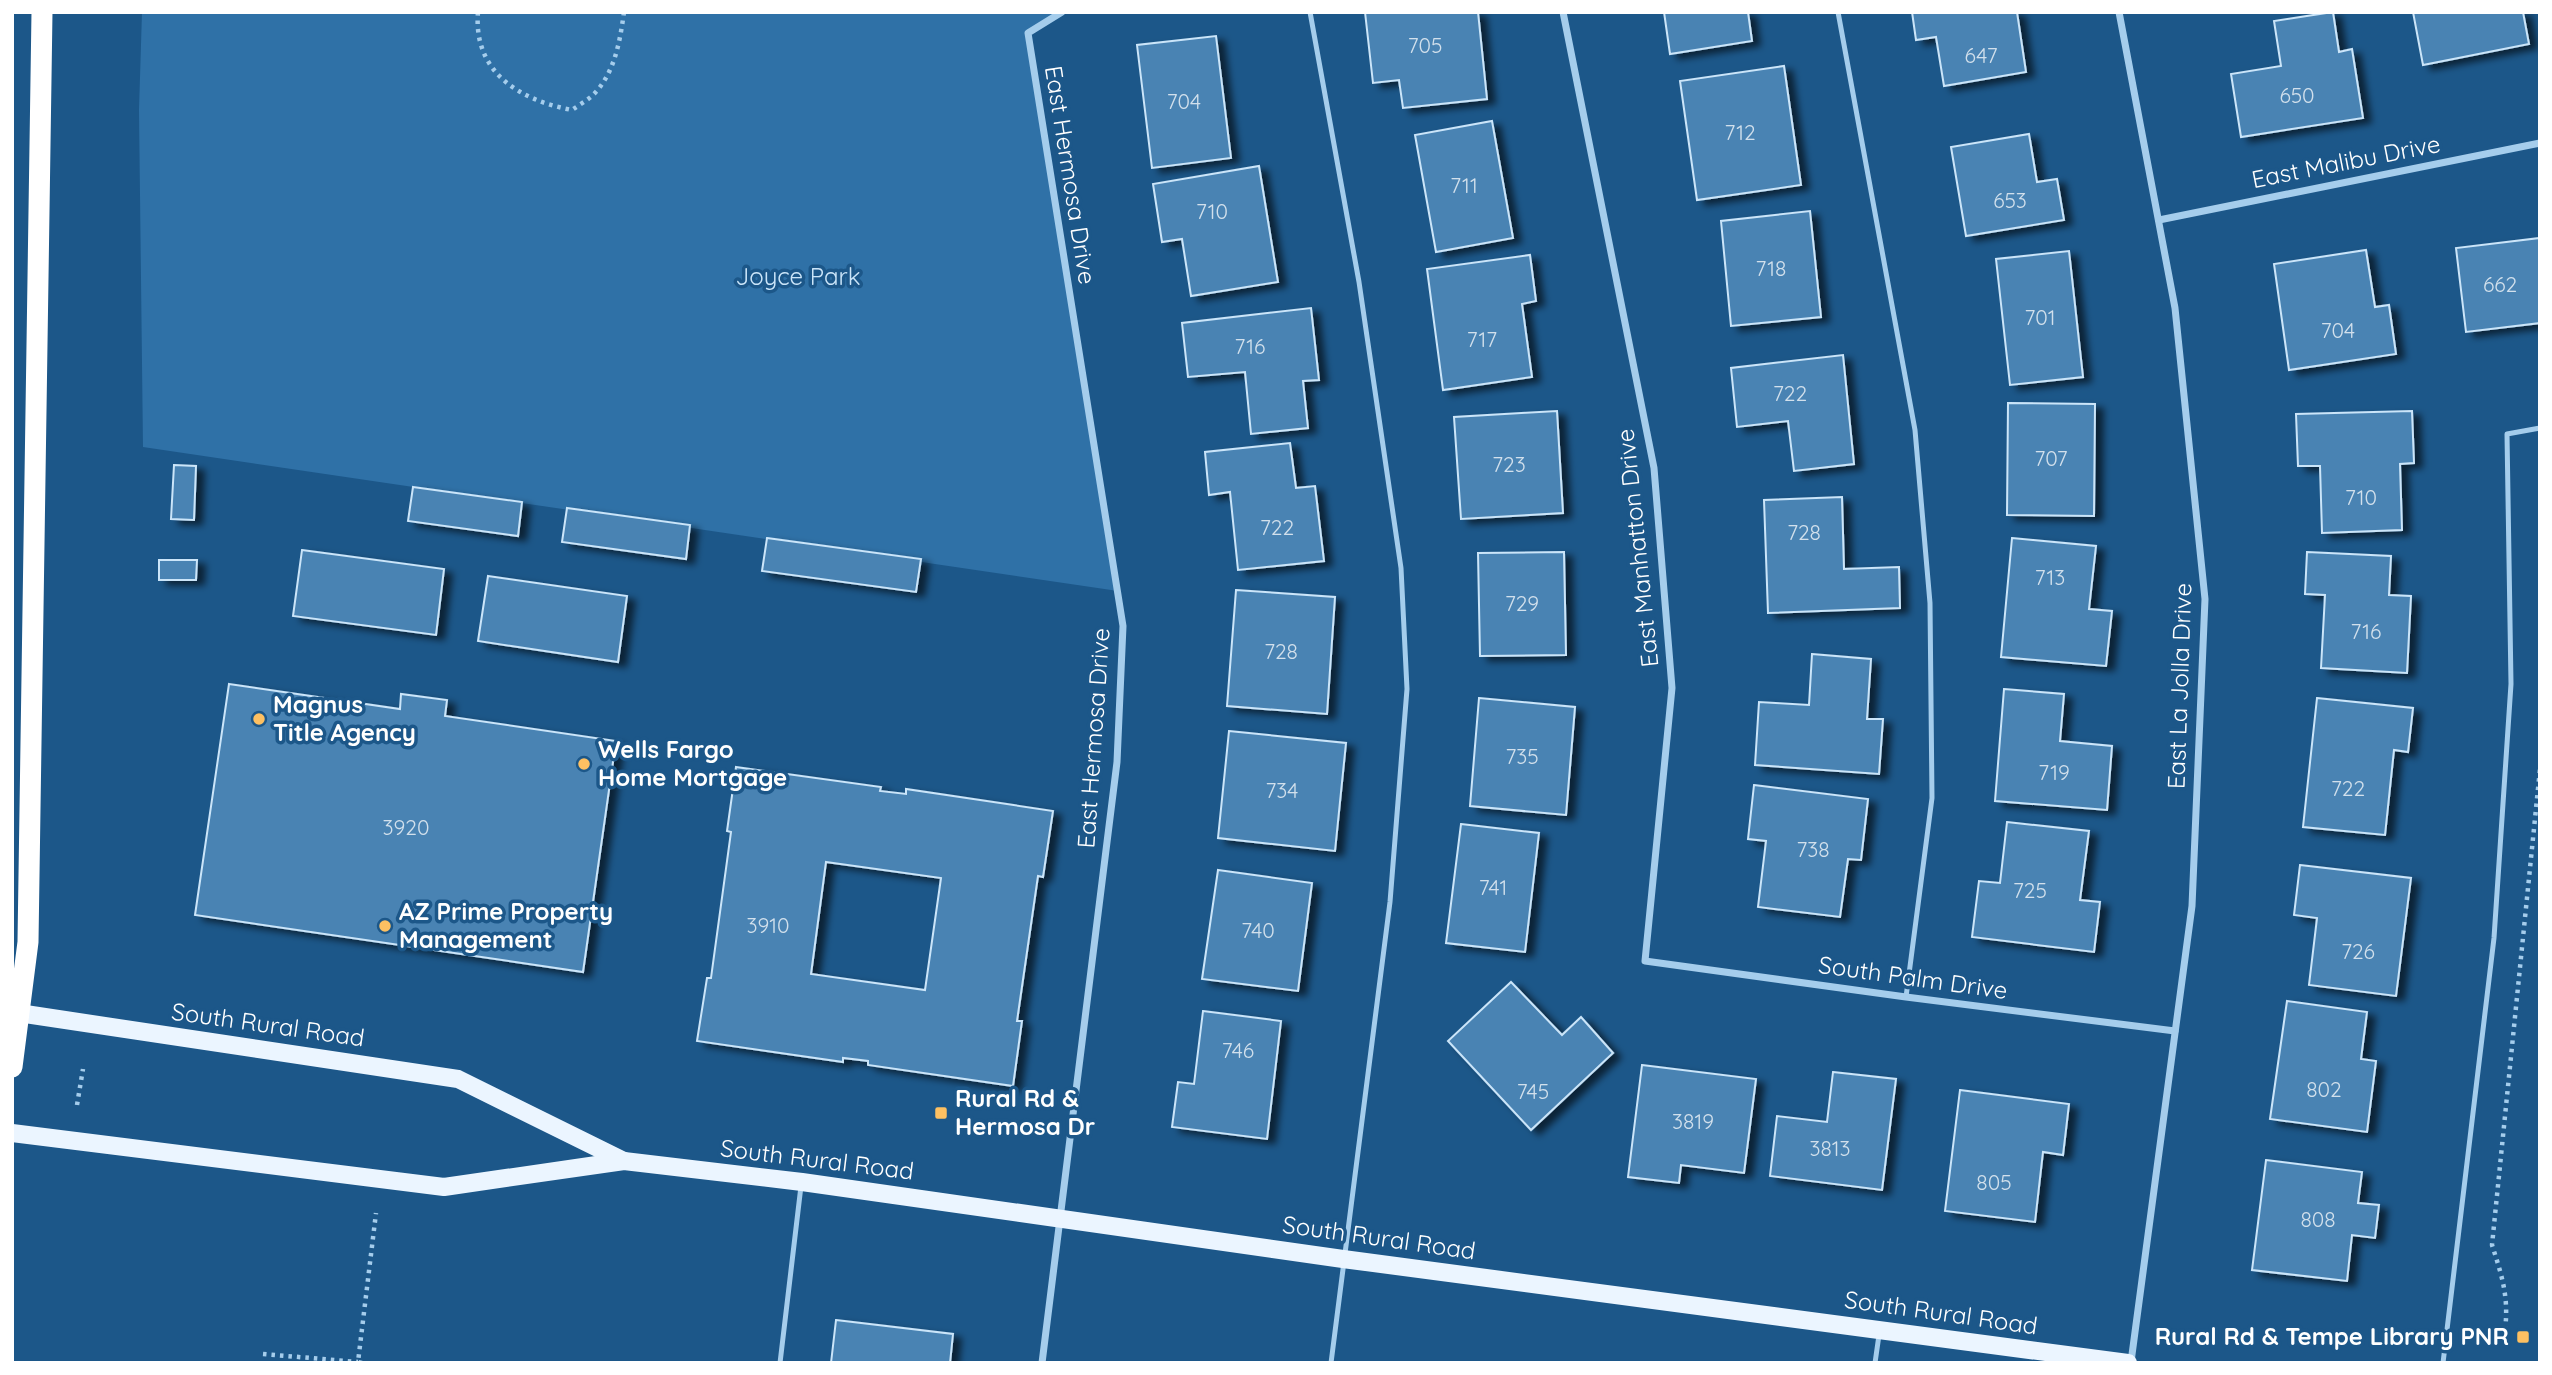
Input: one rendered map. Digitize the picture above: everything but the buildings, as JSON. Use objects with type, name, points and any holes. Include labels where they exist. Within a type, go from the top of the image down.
[{"type":"highway","points":[[12,1067],[16,1013],[28,942],[42,12]]},
{"type":"main road","name":"South Rural Road","points":[[16,1013],[458,1079],[624,1161]]},
{"type":"main road","name":"South Rural Road","points":[[12,1133],[444,1187],[624,1161],[802,1182],[1343,1259],[2129,1363]]},
{"type":"street","name":"East Hermosa Drive","points":[[1042,1363],[1117,762],[1124,626],[1028,33],[1062,12]]},
{"type":"street","name":"East Manhatton Drive","points":[[1563,12],[1654,468],[1672,688],[1646,961]]},
{"type":"street","name":"East La Jolla Drive","points":[[2119,12],[2175,308],[2205,599],[2192,906],[2129,1363]]},
{"type":"street","name":"East Malibu Drive","points":[[2159,220],[2540,143]]},
{"type":"street","name":"South Palm Drive","points":[[1646,961],[2175,1031]]},
{"type":"lane","points":[[1311,12],[1359,282],[1401,568],[1407,689],[1390,902],[1331,1363]]},
{"type":"lane","points":[[1838,12],[1915,430],[1930,603],[1932,798],[1906,997]]},
{"type":"lane","points":[[2443,1363],[2494,937],[2508,738],[2511,684],[2507,434],[2540,428]]},
{"type":"lane","points":[[780,1363],[802,1182]]},
{"type":"lane","points":[[1875,1363],[1880,1329]]},
{"type":"path","points":[[478,12],[480,46],[492,70],[515,90],[546,105],[572,110],[594,94],[610,70],[620,39],[624,12]]},
{"type":"path","points":[[2505,1330],[2506,1295],[2492,1245],[2540,769]]},
{"type":"path","points":[[78,1105],[83,1069]]},
{"type":"path","points":[[263,1354],[360,1362],[376,1213]]},
{"type":"green space","name":"Joyce Park","points":[[142,12],[1062,12],[1028,33],[1118,591],[143,447],[139,110]]},
{"type":"place","name":"Magnus Title Agency","points":[[259,719]]},
{"type":"place","name":"Wells Fargo Home Mortgage","points":[[584,764]]},
{"type":"place","name":"AZ Prime Property Management","points":[[385,926]]},
{"type":"place","name":"Rural Rd & Hermosa Dr","points":[[941,1113]]},
{"type":"place","name":"Rural Rd & Tempe Library PNR","points":[[2523,1337]]}]
